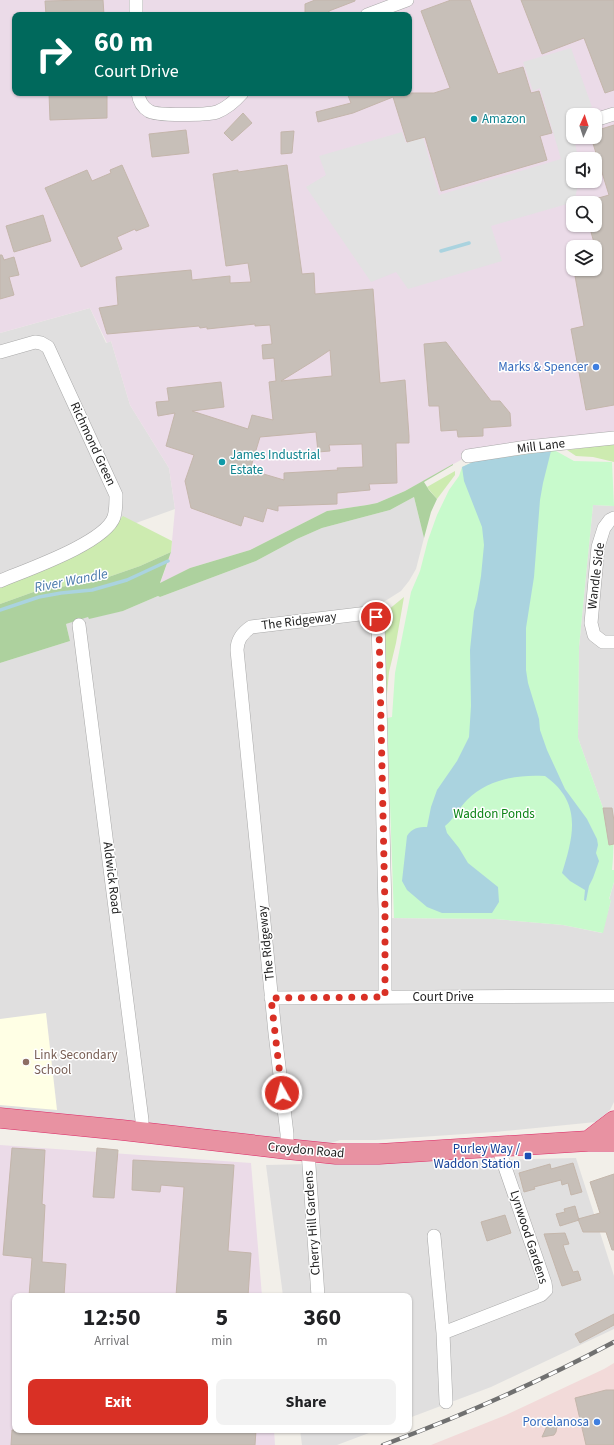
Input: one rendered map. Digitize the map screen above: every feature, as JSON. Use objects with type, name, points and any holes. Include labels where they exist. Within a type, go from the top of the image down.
[{"type":"highway","name":"Croydon Road","points":[[0,1118],[142,1132],[336,1154],[379,1154],[588,1141],[614,1142]]},
{"type":"highway","points":[[588,1141],[614,1121]]},
{"type":"street","points":[[136,0],[136,12]]},
{"type":"street","points":[[375,12],[406,0]]},
{"type":"street","points":[[139,96],[145,109],[155,114],[207,114],[216,112],[228,106],[239,96]]},
{"type":"street","points":[[602,118],[614,114]]},
{"type":"street","name":"Richmond Green","points":[[0,352],[28,342],[41,343],[48,347],[116,495],[114,517],[107,528],[97,537],[84,545],[0,581]]},
{"type":"street","name":"Mill Lane","points":[[468,456],[527,447],[614,438]]},
{"type":"street","name":"Wandle Side","points":[[612,519],[604,528],[598,547],[591,623],[594,635],[603,642],[614,642]]},
{"type":"street","name":"The Ridgeway","points":[[287,1149],[287,1134],[271,998],[237,645],[242,634],[251,627],[368,613],[376,617],[379,628],[385,909],[385,997]]},
{"type":"street","name":"Aldwick Road","points":[[80,625],[142,1120],[142,1132]]},
{"type":"street","name":"Court Drive","points":[[271,998],[614,996]]},
{"type":"street","name":"Lynwood Gardens","points":[[443,1333],[541,1295],[546,1290],[545,1283],[498,1147]]},
{"type":"street","name":"Cherry Hill Gardens","points":[[308,1151],[318,1293]]},
{"type":"street","points":[[434,1236],[443,1333],[446,1402]]},
{"type":"shaded area","points":[[0,0],[614,0],[614,433],[468,456],[405,491],[377,503],[327,511],[250,550],[190,568],[160,584],[171,552],[175,509],[169,468],[130,405],[111,341],[107,343],[90,308],[0,333]]},
{"type":"shaded area","points":[[571,48],[592,107],[566,108],[566,144],[575,144],[577,152],[566,152],[566,188],[577,188],[575,196],[566,196],[566,204],[491,226],[502,261],[408,289],[396,272],[371,282],[306,187],[326,175],[319,156],[402,132],[406,143],[423,137],[439,195],[561,159],[540,88],[533,91],[523,62]]},
{"type":"shaded area","points":[[90,308],[106,343],[111,341],[130,405],[169,468],[175,509],[97,537],[0,581],[0,333]]},
{"type":"shaded area","points":[[414,497],[424,538],[416,569],[401,591],[382,603],[370,622],[379,918],[495,919],[563,925],[602,933],[611,900],[609,900],[614,882],[614,1102],[610,1110],[596,1122],[494,1132],[376,1140],[340,1140],[308,1151],[0,1118],[0,663],[70,641],[66,624],[88,616],[123,611],[158,596],[160,597],[256,561],[297,539],[322,528],[390,510]]},
{"type":"shaded area","points":[[593,505],[614,506],[614,821],[603,808],[578,738],[579,647]]},
{"type":"shaded area","name":"Link Secondary School","points":[[46,1013],[57,1110],[0,1105],[0,1019]]},
{"type":"shaded area","points":[[0,1145],[251,1163],[262,1293],[12,1293],[12,1433],[274,1433],[275,1445],[0,1445]]},
{"type":"shaded area","points":[[576,1158],[614,1276],[614,1329],[491,1387],[412,1417],[412,1293],[283,1293],[266,1165]]},
{"type":"shaded area","points":[[614,1363],[614,1445],[431,1445],[506,1415]]},
{"type":"shaded area","points":[[300,1433],[369,1433],[337,1445],[302,1445]]},
{"type":"green space","points":[[614,444],[614,462],[593,457],[576,456],[567,450]]},
{"type":"green space","name":"Waddon Ponds","points":[[556,451],[574,461],[612,462],[614,506],[593,505],[579,647],[578,738],[603,808],[612,808],[613,815],[612,870],[614,870],[614,882],[609,899],[611,900],[603,933],[563,925],[495,919],[394,918],[387,718],[392,717],[395,673],[411,592],[420,571],[428,540],[437,515],[449,490],[459,476],[462,467],[475,461]]},
{"type":"green space","points":[[453,464],[424,482],[437,499],[431,512],[424,538],[414,497],[390,510],[322,528],[297,539],[256,561],[160,597],[158,596],[123,611],[89,619],[88,617],[66,624],[70,641],[0,663],[0,604],[39,590],[94,582],[140,566],[171,552],[160,583],[190,568],[250,550],[327,511],[377,503],[405,491]]},
{"type":"green space","points":[[455,471],[455,475],[437,499],[427,487]]},
{"type":"green space","points":[[123,516],[172,541],[171,552],[140,566],[94,582],[39,590],[0,604],[0,583],[102,538]]},
{"type":"green space","points":[[404,597],[389,672],[386,705],[385,628],[382,619],[388,610]]},
{"type":"water","name":"Waddon Ponds","points":[[551,451],[540,500],[534,577],[526,628],[526,670],[528,683],[539,719],[540,730],[547,750],[565,789],[587,819],[597,839],[598,845],[596,853],[599,861],[589,886],[586,901],[584,900],[585,890],[570,881],[562,873],[570,845],[572,820],[570,808],[565,797],[557,786],[545,776],[513,777],[493,783],[475,793],[467,800],[445,826],[447,833],[459,848],[468,863],[498,887],[499,902],[492,913],[442,913],[427,907],[407,890],[402,881],[407,836],[416,828],[427,827],[431,807],[437,790],[457,761],[469,737],[471,706],[470,650],[484,545],[482,527],[464,481],[462,467],[475,461]]},
{"type":"building","points":[[103,0],[104,12],[46,12],[45,1]]},
{"type":"building","points":[[315,0],[355,0],[329,12],[305,12],[305,4]]},
{"type":"building","name":"Amazon","points":[[451,0],[470,0],[498,74],[523,67],[531,93],[539,91],[552,133],[540,136],[547,160],[441,191],[425,137],[407,142],[393,97],[353,113],[318,122],[316,112],[351,103],[348,96],[412,96],[412,93],[434,93],[450,88],[421,11]]},
{"type":"building","points":[[521,0],[614,0],[614,90],[605,93],[584,38],[542,54]]},
{"type":"building","points":[[49,96],[107,96],[107,118],[50,120]]},
{"type":"building","points":[[243,113],[252,123],[232,141],[224,133]]},
{"type":"building","points":[[614,125],[614,405],[586,410],[571,329],[584,326],[575,276],[602,276],[602,240],[593,240],[591,232],[602,232],[602,197],[609,195],[602,172],[602,152],[596,152],[593,144],[602,144],[602,129]]},
{"type":"building","points":[[186,130],[189,153],[152,157],[149,134]]},
{"type":"building","points":[[294,131],[292,153],[281,154],[281,132]]},
{"type":"building","points":[[122,165],[149,226],[136,231],[135,229],[117,237],[122,249],[81,267],[45,188],[87,170],[92,181],[111,173],[110,170]]},
{"type":"building","points":[[287,165],[302,274],[314,273],[315,294],[373,289],[380,383],[405,380],[409,436],[409,443],[396,443],[397,483],[369,484],[370,490],[337,493],[337,504],[278,506],[278,511],[267,508],[263,522],[244,516],[241,526],[191,508],[185,481],[194,455],[166,446],[175,413],[158,416],[156,402],[169,401],[167,388],[221,382],[224,407],[192,411],[248,429],[252,415],[273,420],[269,382],[276,381],[274,358],[263,359],[262,345],[272,344],[270,325],[255,326],[255,324],[207,329],[207,327],[200,328],[199,326],[107,334],[99,308],[118,305],[116,277],[191,270],[192,280],[230,276],[230,283],[251,282],[248,263],[226,266],[213,174],[238,170],[238,172]],"holes":[[[330,350],[332,376],[281,381],[315,360]],[[316,432],[318,452],[330,451],[329,445],[362,444],[363,467],[284,473],[284,480],[250,470],[260,437]]]},
{"type":"building","points":[[43,215],[51,241],[14,252],[6,226]]},
{"type":"building","points":[[0,255],[2,255],[4,260],[14,257],[19,275],[9,277],[14,295],[0,299]]},
{"type":"building","points":[[446,342],[491,401],[500,401],[510,413],[511,426],[483,428],[483,436],[458,437],[457,430],[441,431],[439,406],[429,406],[424,344]]},
{"type":"building","points":[[603,808],[612,808],[614,821],[614,844],[609,845]]},
{"type":"building","points":[[12,1148],[45,1150],[42,1204],[45,1205],[42,1262],[66,1264],[64,1293],[29,1293],[32,1258],[3,1255]]},
{"type":"building","points":[[97,1148],[118,1150],[114,1198],[93,1197]]},
{"type":"building","points":[[133,1160],[234,1165],[228,1251],[251,1253],[248,1293],[176,1293],[184,1187],[161,1185],[160,1192],[132,1190]]},
{"type":"building","points":[[573,1163],[582,1192],[571,1195],[568,1183],[562,1185],[561,1180],[534,1187],[535,1189],[524,1192],[519,1173],[550,1164],[551,1169]]},
{"type":"building","points":[[614,1174],[614,1250],[612,1250],[606,1232],[583,1232],[578,1219],[600,1213],[590,1182]]},
{"type":"building","points":[[575,1206],[579,1220],[560,1226],[556,1214],[565,1212],[564,1209]]},
{"type":"building","points":[[505,1215],[511,1233],[487,1241],[481,1222]]},
{"type":"building","points":[[565,1233],[569,1244],[563,1245],[566,1254],[573,1272],[578,1271],[581,1280],[562,1286],[544,1234]]},
{"type":"building","points":[[614,1314],[614,1325],[580,1343],[575,1334]]},
{"type":"building","name":"Porcelanosa","points":[[606,1390],[614,1390],[614,1445],[586,1445],[575,1398]]},
{"type":"building","points":[[552,1423],[557,1426],[554,1435],[542,1437],[547,1426]]},
{"type":"building","points":[[12,1430],[12,1433],[256,1433],[255,1445],[11,1445]]},
{"type":"waterway","name":"River Wandle","points":[[441,251],[469,243]]},
{"type":"waterway","name":"River Wandle","points":[[0,610],[39,597],[92,590],[127,580],[168,561]]},
{"type":"railway","points":[[383,1445],[500,1398],[614,1342]]},
{"type":"place","name":"Amazon","points":[[474,119]]},
{"type":"place","name":"Marks & Spencer","points":[[596,367]]},
{"type":"place","name":"James Industrial Estate","points":[[222,462]]},
{"type":"place","name":"Link Secondary School","points":[[26,1062]]},
{"type":"place","name":"Purley Way / Waddon Station","points":[[528,1156]]},
{"type":"place","name":"Porcelanosa","points":[[597,1422]]},
{"type":"route","points":[[282,1093],[271,998],[385,997],[385,909],[379,628],[376,617]]}]
